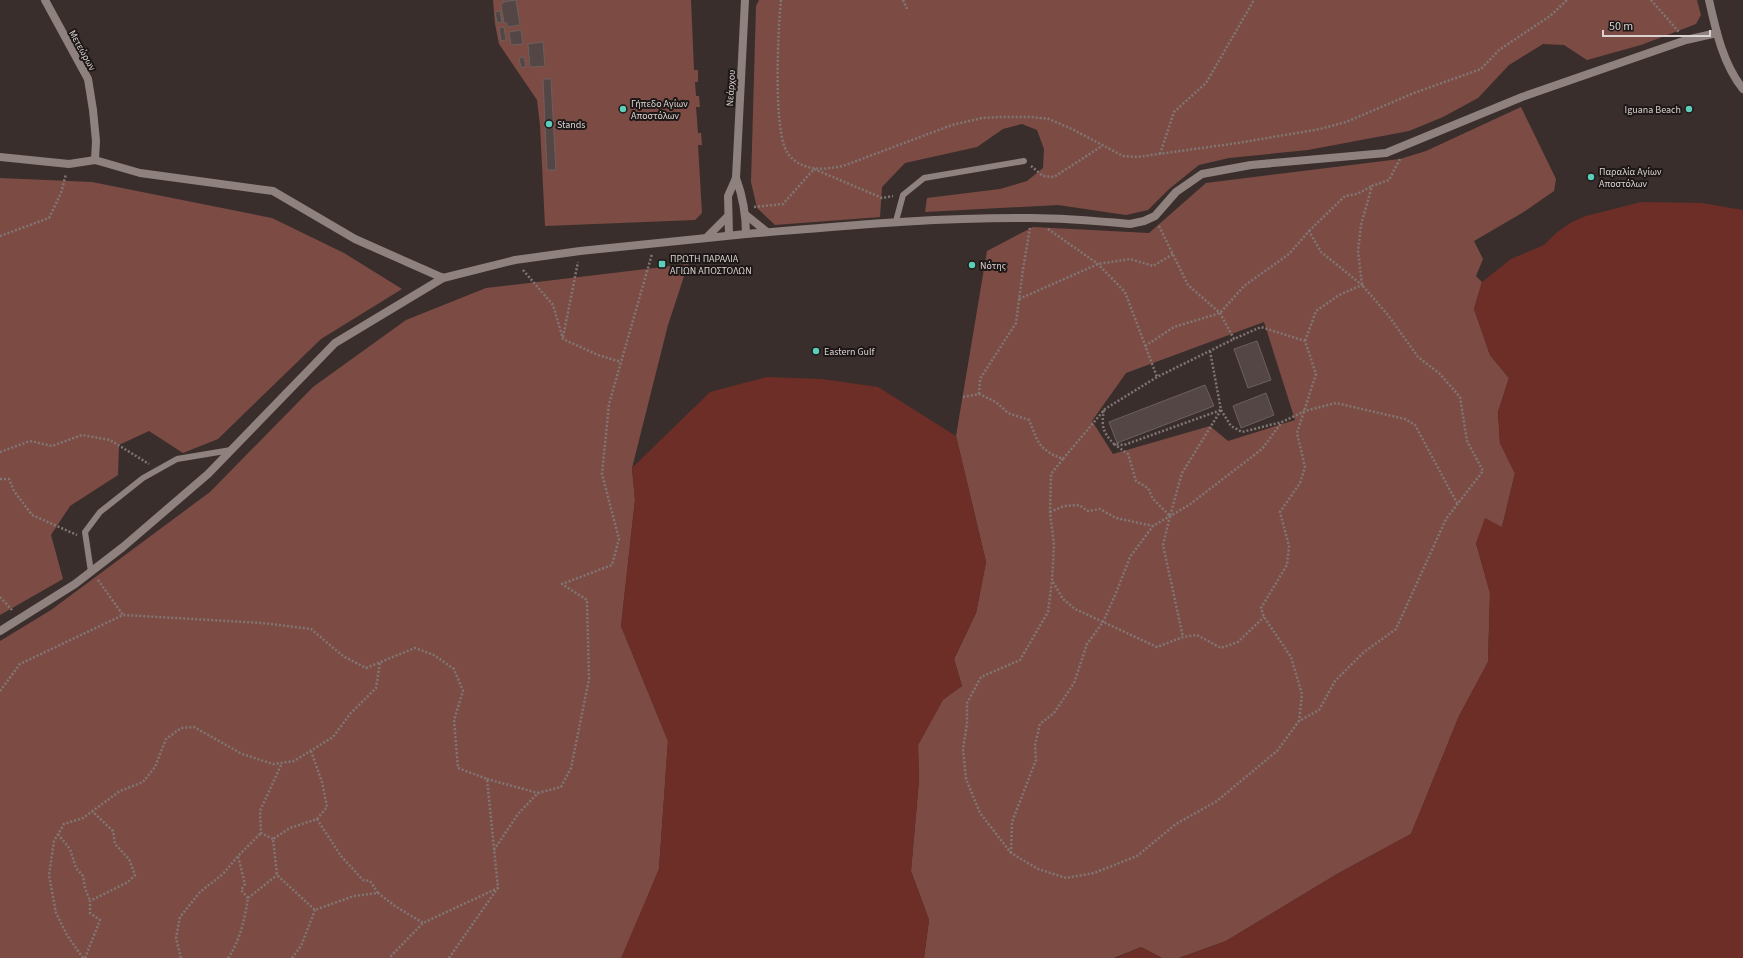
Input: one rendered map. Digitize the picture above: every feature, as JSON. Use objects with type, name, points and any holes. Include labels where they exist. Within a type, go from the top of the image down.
[{"type":"street","name":"Μετεώρων","points":[[45,0],[88,79],[96,141],[95,160]]},
{"type":"street","name":"Νεάρχου","points":[[729,235],[728,196],[736,178],[745,0]]},
{"type":"street","points":[[1709,0],[1717,33],[1729,65],[1743,90]]},
{"type":"street","points":[[0,632],[91,572],[152,523],[208,474],[335,343],[443,278],[515,260],[580,251],[707,237],[896,221],[1032,218],[1130,224],[1144,221],[1155,216],[1176,192],[1202,174],[1251,165],[1386,153],[1522,97],[1686,40],[1717,33]]},
{"type":"street","points":[[0,157],[69,164],[95,160],[140,172],[273,192],[355,238],[443,278]]},
{"type":"street","name":"Νεάρχου","points":[[736,178],[743,197],[746,212],[746,234]]},
{"type":"street","points":[[746,212],[767,232]]},
{"type":"street","points":[[707,237],[728,216]]},
{"type":"lane","points":[[896,221],[903,195],[924,178],[1024,160]]},
{"type":"lane","points":[[91,572],[85,532],[100,512],[143,478],[177,459],[231,450]]},
{"type":"path","points":[[781,0],[778,79],[782,138],[787,152],[797,163],[882,198],[903,195]]},
{"type":"path","points":[[903,0],[908,11]]},
{"type":"path","points":[[1160,154],[1174,112],[1206,83],[1254,0]]},
{"type":"path","points":[[746,212],[783,204],[814,169],[828,169],[843,166],[952,125],[982,118],[1032,117],[1048,119],[1123,156],[1137,157],[1238,143],[1320,129],[1346,122],[1414,92],[1481,69],[1499,50],[1550,16],[1567,0]]},
{"type":"path","points":[[1650,0],[1686,40]]},
{"type":"path","points":[[1145,346],[1174,326],[1220,313],[1244,286],[1289,254],[1309,231],[1345,196],[1357,194],[1372,186],[1389,180],[1406,145]]},
{"type":"path","points":[[1024,160],[1043,176],[1054,176],[1102,146]]},
{"type":"path","points":[[0,236],[49,218],[61,193],[69,164]]},
{"type":"path","points":[[1362,285],[1358,251],[1361,225],[1372,186]]},
{"type":"path","points":[[1155,216],[1188,285],[1220,313],[1234,339]]},
{"type":"path","points":[[980,394],[980,379],[1016,323],[1023,269],[1032,218],[1098,264],[1125,292],[1157,377]]},
{"type":"path","points":[[1305,342],[1261,327],[1157,377],[1105,409],[1051,474],[1050,512],[1054,545],[1052,581],[1048,612],[1020,660],[981,677],[968,703],[967,724],[963,749],[966,779],[980,813],[1011,854],[1038,869],[1066,878],[1094,873],[1136,856],[1176,824],[1217,801],[1277,751],[1299,721],[1319,710],[1334,681],[1364,652],[1396,629],[1446,519],[1483,471],[1467,441],[1460,397],[1440,374],[1418,357],[1388,315],[1362,285],[1321,252],[1309,231]]},
{"type":"path","points":[[0,691],[20,664],[124,615],[262,623],[311,629],[343,656],[366,668],[415,648],[434,655],[454,669],[463,691],[454,720],[458,768],[487,779],[538,793],[561,787],[571,768],[589,679],[587,600],[562,584],[612,565],[619,539],[602,474],[609,404],[655,243]]},
{"type":"path","points":[[563,339],[580,251]]},
{"type":"path","points":[[1019,299],[1098,264],[1130,259],[1153,266],[1173,254]]},
{"type":"path","points":[[515,260],[553,305],[563,339],[598,355],[621,362]]},
{"type":"path","points":[[1299,721],[1302,694],[1292,657],[1264,617],[1262,608],[1287,565],[1290,546],[1280,512],[1300,483],[1305,468],[1297,433],[1316,374],[1305,342],[1316,311],[1339,295],[1362,285]]},
{"type":"path","points":[[1210,351],[1221,410],[1231,426],[1242,432],[1282,422],[1305,411],[1336,403],[1405,419],[1415,425],[1458,505]]},
{"type":"path","points":[[963,397],[980,394],[996,402],[1008,413],[1029,420],[1038,441],[1046,452],[1063,459]]},
{"type":"path","points":[[1105,409],[1102,422],[1105,434],[1114,444],[1128,454],[1136,481],[1148,488],[1152,499],[1170,516]]},
{"type":"path","points":[[1114,444],[1124,445],[1221,410]]},
{"type":"path","points":[[1183,637],[1163,545],[1182,473],[1221,410]]},
{"type":"path","points":[[1011,854],[1012,822],[1036,760],[1035,745],[1040,724],[1054,713],[1074,683],[1087,644],[1103,622],[1130,557],[1153,526],[1190,505],[1262,449],[1282,422]]},
{"type":"path","points":[[0,452],[30,441],[52,446],[82,435],[110,440],[158,470]]},
{"type":"path","points":[[0,479],[9,479],[14,491],[32,515],[86,540]]},
{"type":"path","points":[[1050,512],[1064,506],[1079,505],[1088,511],[1100,509],[1116,518],[1153,526]]},
{"type":"path","points":[[91,572],[124,615]]},
{"type":"path","points":[[1052,581],[1063,599],[1075,609],[1157,647],[1183,637],[1197,635],[1221,648],[1238,642],[1264,617]]},
{"type":"path","points":[[0,597],[20,620]]},
{"type":"path","points":[[84,958],[67,935],[56,913],[49,875],[54,841],[64,824],[83,818],[120,791],[143,782],[155,767],[166,739],[181,728],[194,726],[242,754],[272,764],[294,761],[333,737],[350,714],[376,688],[380,662]]},
{"type":"path","points":[[273,839],[290,828],[317,819],[327,807],[322,782],[311,751]]},
{"type":"path","points":[[181,958],[176,938],[180,917],[200,892],[223,874],[238,856],[261,833],[260,811],[282,762]]},
{"type":"path","points":[[449,958],[498,888],[487,779]]},
{"type":"path","points":[[494,851],[518,814],[538,793]]},
{"type":"path","points":[[90,901],[128,882],[135,875],[129,859],[115,844],[113,831],[92,812]]},
{"type":"path","points":[[317,819],[341,856],[363,880],[370,880],[378,893],[423,924]]},
{"type":"path","points":[[261,833],[273,839]]},
{"type":"path","points":[[58,834],[70,848],[76,868],[83,876],[84,888],[90,901],[90,913],[100,920],[84,958]]},
{"type":"path","points":[[273,839],[277,875],[315,910]]},
{"type":"path","points":[[238,856],[245,884],[241,890],[248,898]]},
{"type":"path","points":[[228,958],[235,948],[246,911],[248,898],[277,875]]},
{"type":"path","points":[[389,958],[423,924],[498,888]]},
{"type":"path","points":[[292,958],[301,946],[315,910],[354,896],[378,893]]},
{"type":"shaded area","name":"Γήπεδο Αγίων Αποστόλων","points":[[493,0],[691,0],[694,70],[698,70],[698,82],[695,82],[696,96],[699,96],[700,107],[696,107],[698,133],[701,133],[702,145],[698,145],[702,213],[695,220],[545,226],[540,125],[537,100],[499,44],[495,24]]},
{"type":"shaded area","points":[[759,0],[1697,0],[1701,15],[1696,24],[1641,45],[1587,60],[1564,45],[1543,44],[1509,65],[1478,98],[1443,117],[1409,131],[1308,150],[1229,158],[1199,165],[1169,189],[1148,210],[1126,215],[1058,205],[925,212],[927,198],[1000,189],[1027,181],[1043,168],[1044,149],[1037,130],[1022,124],[1003,129],[977,147],[905,163],[882,187],[880,217],[775,225],[757,208],[751,182],[756,6]]},
{"type":"shaded area","points":[[1521,107],[1556,179],[1554,191],[1522,213],[1474,241],[1483,259],[1476,276],[1482,282],[1474,309],[1490,355],[1509,378],[1498,412],[1500,443],[1515,473],[1502,527],[1476,543],[1490,593],[1488,662],[1459,716],[1411,834],[1337,874],[1226,941],[1179,958],[1162,958],[1141,947],[1114,958],[924,958],[929,920],[911,871],[919,780],[918,745],[943,699],[962,686],[954,659],[976,613],[986,562],[956,436],[987,251],[1033,227],[1149,233],[1206,183],[1400,159],[1426,151]],"holes":[[[1264,322],[1295,420],[1228,441],[1210,426],[1113,454],[1092,421],[1126,373]]]},
{"type":"shaded area","points":[[0,178],[92,182],[272,218],[344,253],[402,289],[321,339],[218,439],[183,453],[149,431],[119,445],[118,475],[70,506],[51,535],[63,579],[0,615]]},
{"type":"shaded area","points":[[1641,202],[1702,203],[1743,210],[1743,958],[1179,958],[1226,941],[1337,874],[1411,834],[1459,716],[1488,662],[1490,593],[1476,543],[1485,518],[1502,527],[1515,474],[1500,443],[1498,412],[1509,378],[1490,355],[1474,309],[1482,282],[1511,259],[1544,245],[1556,233],[1572,222],[1586,216]]},
{"type":"shaded area","points":[[688,264],[668,325],[632,468],[635,500],[621,626],[668,741],[659,869],[623,956],[621,958],[0,958],[0,641],[51,610],[210,492],[313,387],[406,320],[486,288]]},
{"type":"shaded area","points":[[767,377],[822,379],[878,387],[956,436],[986,562],[976,613],[954,659],[962,686],[943,700],[918,745],[919,780],[911,871],[929,920],[924,958],[621,958],[659,869],[668,741],[621,626],[635,500],[632,468],[710,392]]},
{"type":"shaded area","points":[[1141,947],[1162,958],[1116,958]]},
{"type":"building","points":[[503,0],[516,0],[504,2]]},
{"type":"building","points":[[516,0],[520,25],[507,27],[507,23],[504,23],[501,5],[504,2]]},
{"type":"building","points":[[500,11],[502,22],[497,23],[495,12]]},
{"type":"building","points":[[504,27],[506,40],[501,41],[499,28]]},
{"type":"building","points":[[521,30],[523,44],[511,45],[509,32]]},
{"type":"building","points":[[543,42],[545,66],[530,67],[528,44]]},
{"type":"building","points":[[524,57],[526,66],[521,68],[519,58]]},
{"type":"building","name":"Stands","points":[[543,79],[551,79],[556,170],[547,170]]},
{"type":"building","points":[[1257,341],[1271,380],[1248,388],[1234,349]]},
{"type":"building","points":[[1205,385],[1214,406],[1117,443],[1109,422]]},
{"type":"building","points":[[1266,393],[1274,415],[1241,428],[1233,406]]},
{"type":"place","name":"Γήπεδο Αγίων Αποστόλων","points":[[623,109]]},
{"type":"place","name":"Iguana Beach","points":[[1689,109]]},
{"type":"place","name":"Stands","points":[[549,124]]},
{"type":"place","name":"Παραλία Αγίων Αποστόλων","points":[[1591,177]]},
{"type":"place","name":"ΠΡΩΤΗ ΠΑΡΑΛΙΑ ΑΓΙΩΝ ΑΠΟΣΤΟΛΩΝ","points":[[662,264]]},
{"type":"place","name":"Νότης","points":[[972,265]]},
{"type":"place","name":"Eastern Gulf","points":[[816,351]]}]
